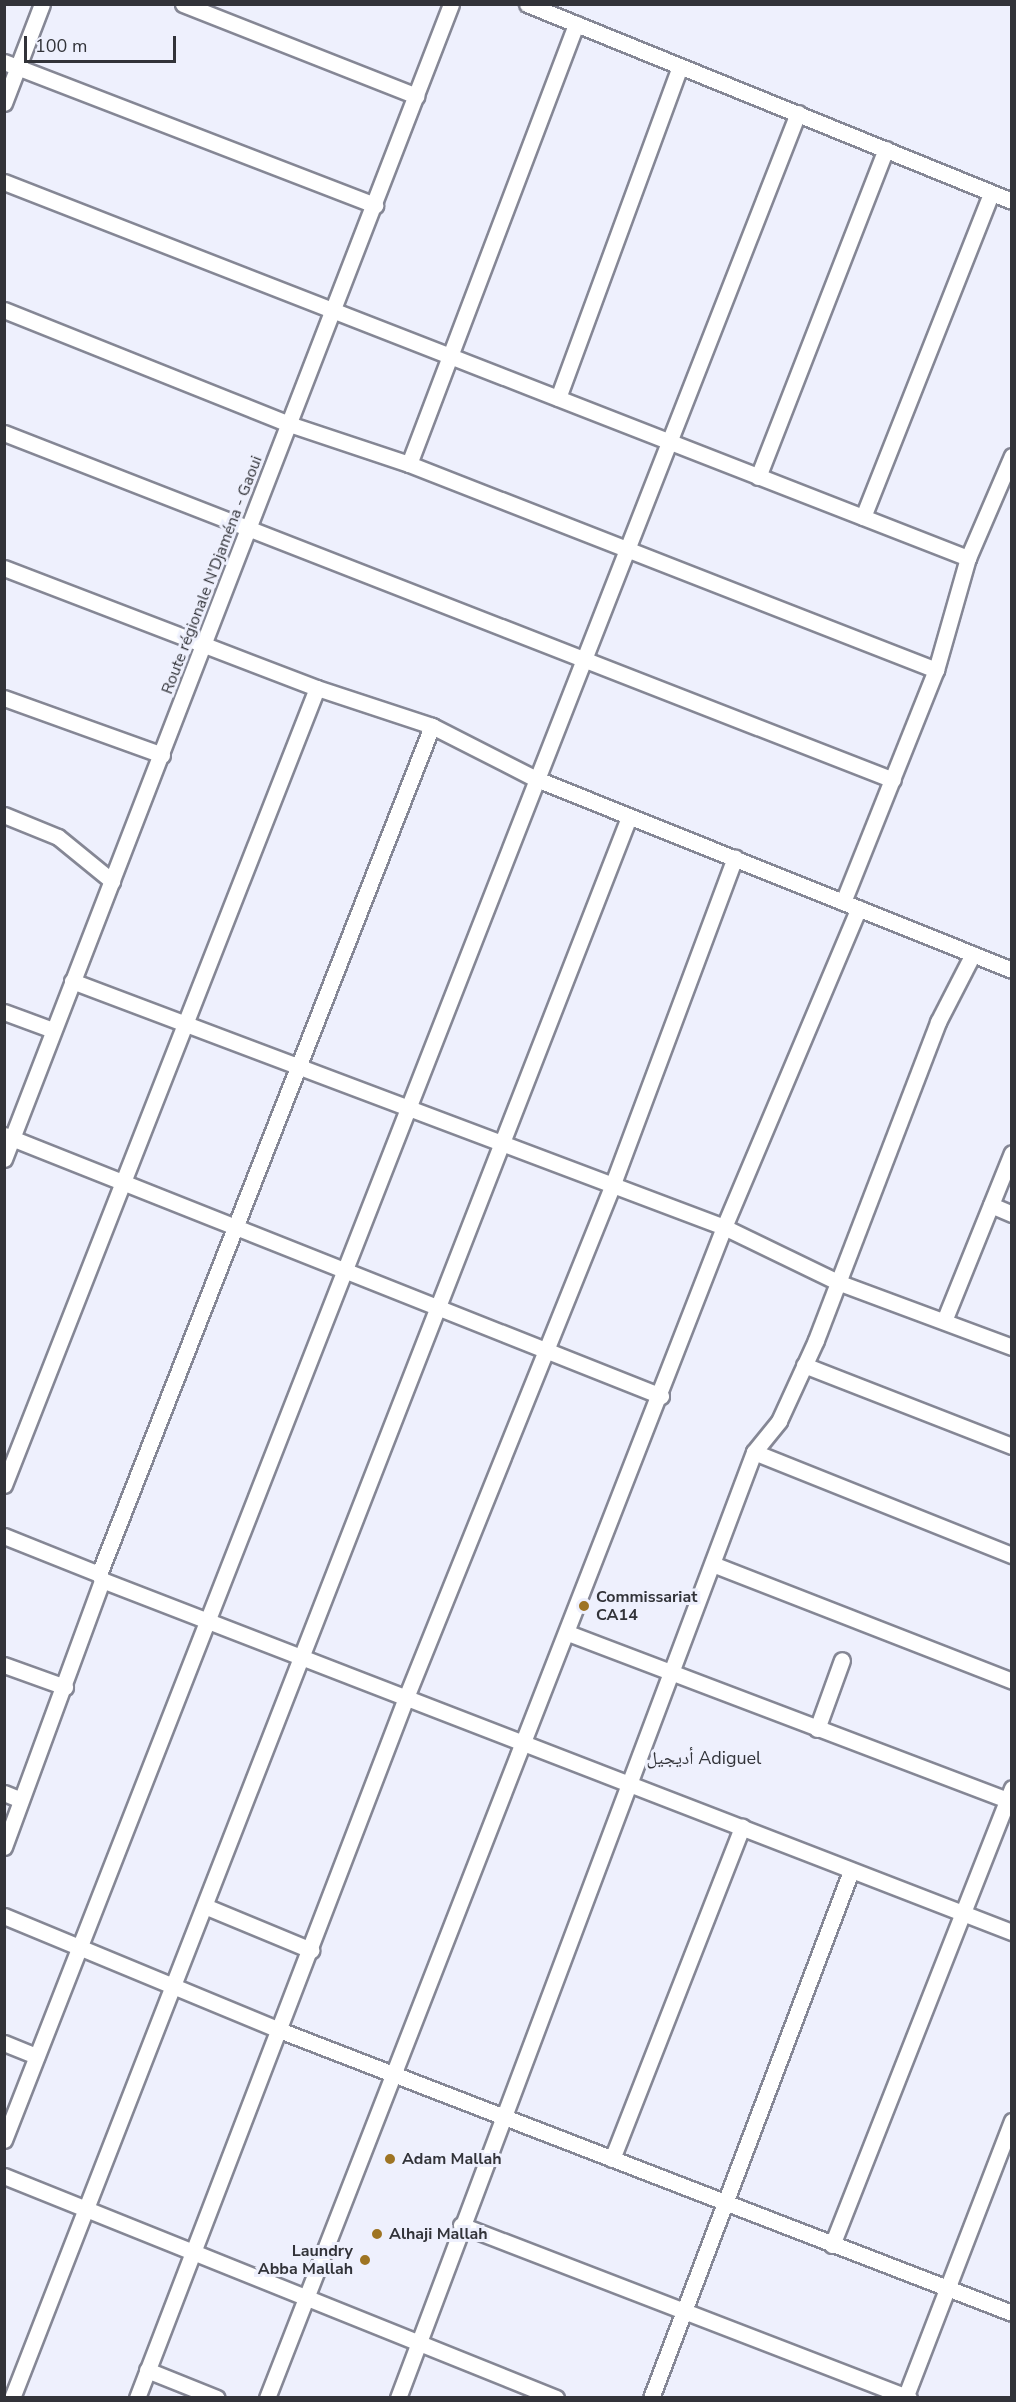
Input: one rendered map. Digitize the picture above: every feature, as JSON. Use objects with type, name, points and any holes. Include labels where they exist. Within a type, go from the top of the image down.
[{"type":"street","points":[[4,103],[11,65],[42,4]]},
{"type":"street","points":[[183,4],[416,96]]},
{"type":"street","name":"Route régionale N'Djaména - Gaoui","points":[[4,1159],[8,1137],[162,755],[452,4]]},
{"type":"street","points":[[527,4],[680,67],[798,112],[1011,201]]},
{"type":"street","points":[[409,464],[576,24]]},
{"type":"street","points":[[11,65],[375,205]]},
{"type":"street","points":[[558,398],[680,67]]},
{"type":"street","points":[[4,2140],[348,1270],[534,778],[584,657],[667,440],[798,112]]},
{"type":"street","points":[[758,477],[886,149]]},
{"type":"street","points":[[4,182],[968,558]]},
{"type":"street","points":[[863,517],[991,194]]},
{"type":"street","points":[[4,310],[289,424],[409,464],[624,550],[936,670]]},
{"type":"street","points":[[4,433],[584,657],[893,780]]},
{"type":"street","points":[[843,902],[936,670],[968,558],[1011,456]]},
{"type":"street","points":[[4,568],[317,688],[432,726],[534,778],[1011,970]]},
{"type":"street","points":[[4,1485],[317,688]]},
{"type":"street","points":[[4,698],[162,755]]},
{"type":"street","points":[[4,1847],[65,1687],[101,1577],[233,1228],[295,1066],[432,726]]},
{"type":"street","points":[[4,815],[58,837],[112,881]]},
{"type":"street","points":[[12,2397],[174,1983],[207,1907],[302,1655],[629,816]]},
{"type":"street","points":[[137,2397],[190,2248],[311,1950],[407,1695],[611,1189],[735,857]]},
{"type":"street","points":[[267,2397],[522,1742],[568,1633],[724,1227],[859,908]]},
{"type":"street","points":[[398,2397],[500,2115],[628,1782],[673,1676],[715,1565],[753,1452],[779,1421],[804,1365],[840,1283],[938,1022],[973,954]]},
{"type":"street","points":[[72,981],[409,1112],[500,1144],[611,1189],[724,1227],[840,1283],[1011,1347]]},
{"type":"street","points":[[4,1012],[53,1030]]},
{"type":"street","points":[[8,1137],[121,1185],[348,1270],[660,1396]]},
{"type":"street","points":[[944,1321],[1011,1153]]},
{"type":"street","points":[[991,1205],[1011,1214]]},
{"type":"street","points":[[804,1365],[1011,1446]]},
{"type":"street","points":[[753,1452],[1011,1555]]},
{"type":"street","points":[[4,1536],[209,1620],[407,1695],[1011,1932]]},
{"type":"street","points":[[715,1565],[1011,1682]]},
{"type":"street","points":[[568,1633],[673,1676],[1010,1797],[962,1912],[832,2245]]},
{"type":"street","points":[[817,1729],[842,1660]]},
{"type":"street","points":[[4,1665],[65,1687]]},
{"type":"street","points":[[4,1793],[21,1800]]},
{"type":"street","points":[[612,2159],[742,1827]]},
{"type":"street","points":[[651,2397],[686,2312],[724,2203],[851,1871]]},
{"type":"street","points":[[207,1907],[311,1950]]},
{"type":"street","points":[[4,1916],[174,1983],[279,2030],[395,2073],[832,2245],[947,2286],[1011,2313]]},
{"type":"street","points":[[4,2043],[38,2056]]},
{"type":"street","points":[[461,2225],[906,2397],[1011,2121]]},
{"type":"street","points":[[4,2176],[87,2206],[419,2342],[530,2393],[556,2397]]},
{"type":"street","points":[[147,2370],[217,2397]]},
{"type":"place","name":"Commissariat CA14","points":[[584,1606]]},
{"type":"place","name":"Adam Mallah","points":[[390,2159]]},
{"type":"place","name":"Alhaji Mallah","points":[[377,2234]]},
{"type":"place","name":"Laundry Abba Mallah","points":[[365,2260]]},
{"type":"district","name":"أديجيل Adiguel","points":[[704,1758]]}]
